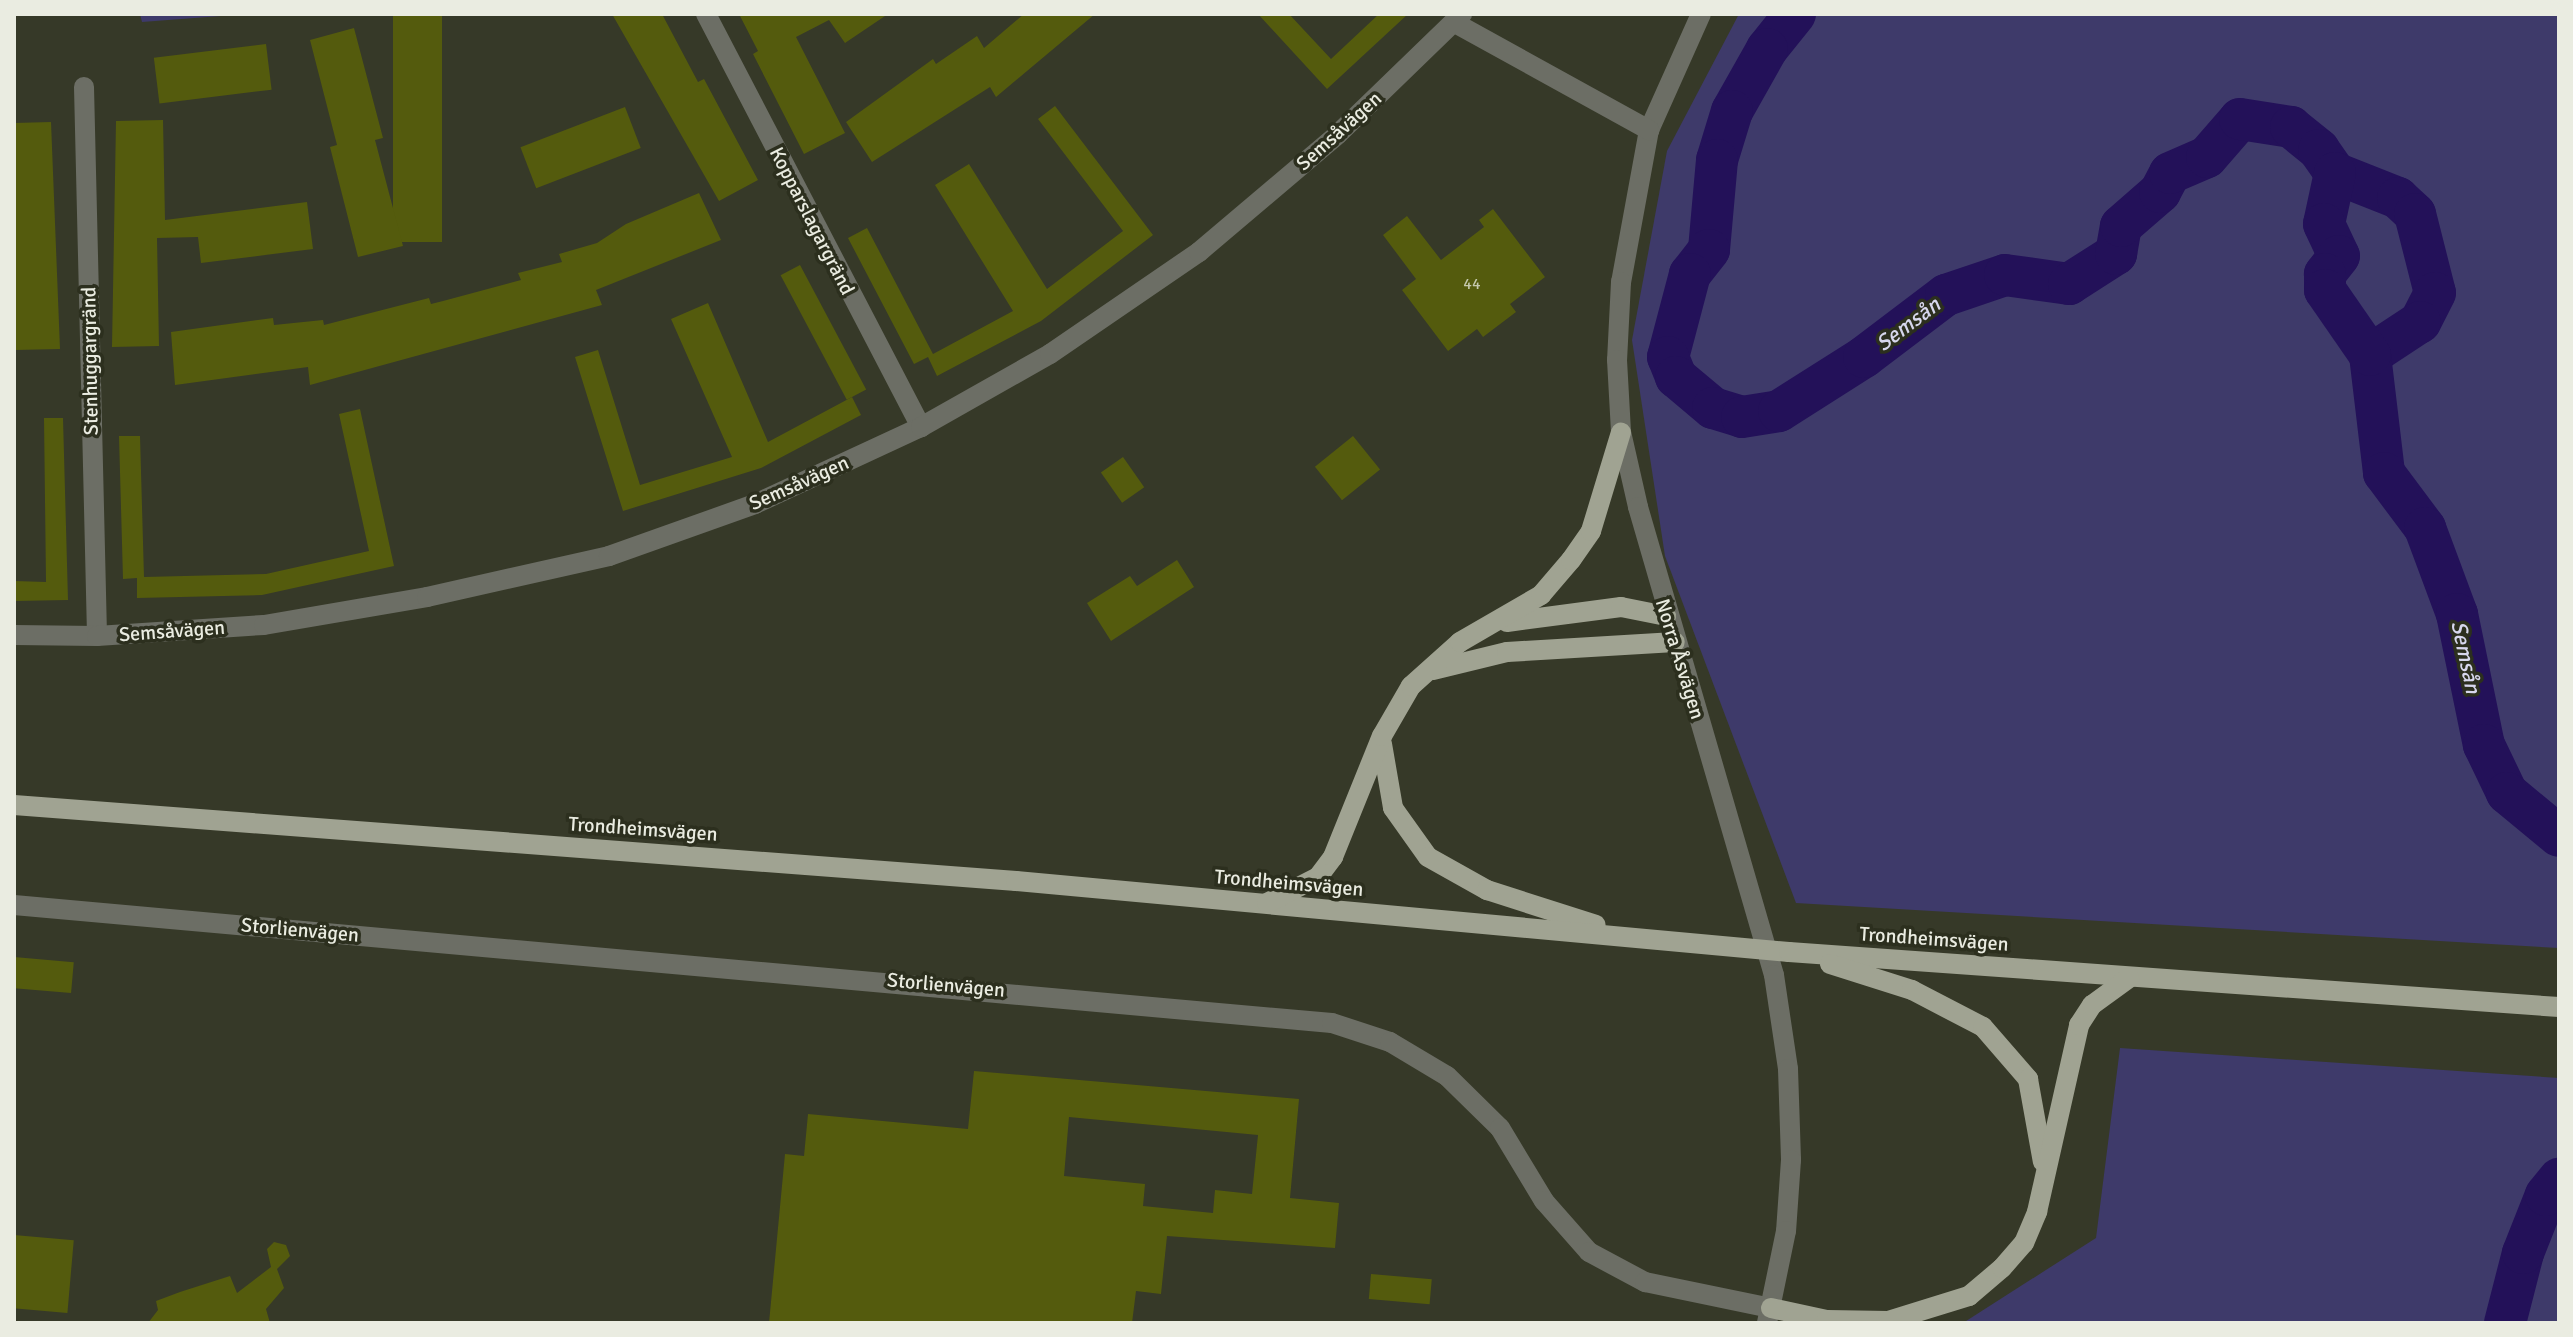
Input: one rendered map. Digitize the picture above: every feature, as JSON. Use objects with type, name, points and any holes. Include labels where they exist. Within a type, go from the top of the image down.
[{"type":"main road","points":[[1262,905],[1318,877],[1333,857],[1382,736],[1411,686],[1460,642],[1541,595],[1571,560],[1596,516],[1621,432]]},
{"type":"main road","points":[[1495,624],[1621,607],[1666,616]]},
{"type":"main road","points":[[1430,671],[1507,652],[1675,642]]},
{"type":"main road","points":[[1382,736],[1393,808],[1428,857],[1487,890],[1629,935]]},
{"type":"main road","name":"Trondheimsvägen","points":[[14,805],[1016,881],[1789,952],[2559,1007]]},
{"type":"main road","points":[[1789,952],[1912,990],[1983,1027],[2028,1079],[2042,1144],[2045,1185]]},
{"type":"main road","points":[[1769,1316],[1888,1321],[1969,1296],[2024,1243],[2045,1185],[2079,1025],[2092,1005],[2129,978]]},
{"type":"street","name":"Kopparslagargränd","points":[[706,14],[921,427]]},
{"type":"street","name":"Norra Åsvägen","points":[[1701,14],[1649,130],[1621,282],[1617,360],[1621,432],[1666,616],[1774,975],[1788,1069],[1791,1160],[1786,1231],[1769,1316]]},
{"type":"street","name":"Semsåvägen","points":[[14,635],[97,636],[264,625],[427,597],[609,556],[755,504],[921,427],[1050,354],[1199,252],[1338,134],[1459,18],[1649,130]]},
{"type":"street","name":"Stenhuggargränd","points":[[84,87],[97,636]]},
{"type":"street","name":"Storlienvägen","points":[[14,905],[1332,1023],[1390,1042],[1447,1076],[1500,1128],[1544,1201],[1589,1252],[1645,1282],[1769,1316]]},
{"type":"shaded area","points":[[140,14],[247,14],[142,22]]},
{"type":"shaded area","points":[[1739,14],[2559,14],[2559,948],[1796,903],[1665,556],[1632,340],[1667,151]]},
{"type":"shaded area","points":[[2120,1048],[2559,1078],[2559,1323],[1963,1323],[2096,1238]]},
{"type":"building","points":[[393,14],[442,14],[442,242],[393,242]]},
{"type":"building","points":[[612,14],[662,14],[698,82],[704,79],[758,180],[719,201]]},
{"type":"building","points":[[739,14],[888,14],[845,43],[829,20],[796,37],[845,133],[804,154],[753,54],[758,51]]},
{"type":"building","points":[[1024,14],[1095,14],[996,97],[990,87],[872,162],[846,122],[933,59],[936,64],[977,36],[984,48]]},
{"type":"building","points":[[1258,14],[1289,14],[1331,59],[1379,14],[1408,14],[1327,89]]},
{"type":"building","points":[[354,28],[383,138],[375,140],[403,246],[358,257],[330,147],[337,145],[310,40]]},
{"type":"building","points":[[266,44],[272,90],[159,103],[154,58]]},
{"type":"building","points":[[1055,106],[1153,235],[1041,321],[937,376],[928,357],[914,364],[848,238],[867,228],[933,354],[1013,311],[935,185],[969,164],[1047,289],[1123,231],[1038,119]]},
{"type":"building","points":[[625,107],[641,148],[536,188],[520,147]]},
{"type":"building","points":[[163,120],[165,220],[307,202],[313,249],[201,263],[198,237],[157,238],[159,346],[112,347],[116,121]]},
{"type":"building","points":[[51,122],[60,349],[15,350],[14,123]]},
{"type":"building","points":[[699,193],[721,240],[596,290],[602,305],[310,385],[308,367],[175,385],[171,332],[273,318],[274,325],[323,320],[324,325],[429,298],[431,304],[443,301],[521,280],[518,273],[562,262],[559,254],[597,243],[626,224]]},
{"type":"building","points":[[1493,209],[1545,277],[1510,304],[1516,312],[1483,337],[1477,329],[1448,351],[1402,290],[1416,279],[1383,235],[1407,216],[1441,260],[1484,227],[1479,220]]},
{"type":"building","points":[[800,265],[866,389],[847,400],[781,275]]},
{"type":"building","points":[[708,303],[768,442],[852,397],[861,415],[761,468],[623,511],[575,357],[598,350],[640,485],[732,457],[671,319]]},
{"type":"building","points":[[360,409],[394,566],[262,595],[137,598],[137,578],[123,579],[119,436],[140,436],[144,577],[266,574],[369,551],[339,414]]},
{"type":"building","points":[[44,418],[63,418],[68,600],[14,601],[14,581],[46,582]]},
{"type":"building","points":[[1353,436],[1380,469],[1342,500],[1315,467]]},
{"type":"building","points":[[1123,457],[1144,487],[1122,503],[1101,472]]},
{"type":"building","points":[[1177,560],[1194,587],[1111,641],[1087,603],[1130,576],[1137,586]]},
{"type":"building","points":[[14,957],[74,962],[71,993],[14,988]]},
{"type":"building","points":[[974,1071],[1299,1099],[1290,1198],[1339,1203],[1335,1248],[1167,1236],[1161,1294],[1136,1291],[1132,1323],[769,1323],[785,1154],[804,1156],[808,1114],[968,1129]],"holes":[[[1069,1117],[1258,1135],[1252,1194],[1215,1190],[1213,1213],[1143,1206],[1145,1184],[1064,1176]]]},
{"type":"building","points":[[14,1235],[74,1240],[67,1313],[14,1308]]},
{"type":"building","points":[[274,1242],[286,1245],[290,1256],[277,1269],[284,1288],[266,1309],[270,1323],[148,1323],[158,1310],[156,1301],[180,1292],[230,1276],[237,1293],[271,1267],[267,1249]]},
{"type":"building","points":[[1371,1274],[1432,1279],[1430,1304],[1369,1299]]},
{"type":"waterway","name":"Semsån","points":[[1795,14],[1767,49],[1732,111],[1717,160],[1709,250],[1690,274],[1668,357],[1676,377],[1713,408],[1742,417],[1779,411],[1864,357],[1946,295],[2005,275],[2069,284],[2116,254],[2121,226],[2160,192],[2170,173],[2207,157],[2240,119],[2291,127],[2319,150],[2335,173],[2398,198],[2415,214],[2435,293],[2420,322],[2370,355],[2384,473],[2425,528],[2457,614],[2484,745],[2507,793],[2559,836]]},
{"type":"waterway","points":[[2335,173],[2324,224],[2339,256],[2325,274],[2325,290],[2370,355]]},
{"type":"waterway","points":[[2505,1323],[2523,1253],[2546,1195],[2559,1179]]}]
